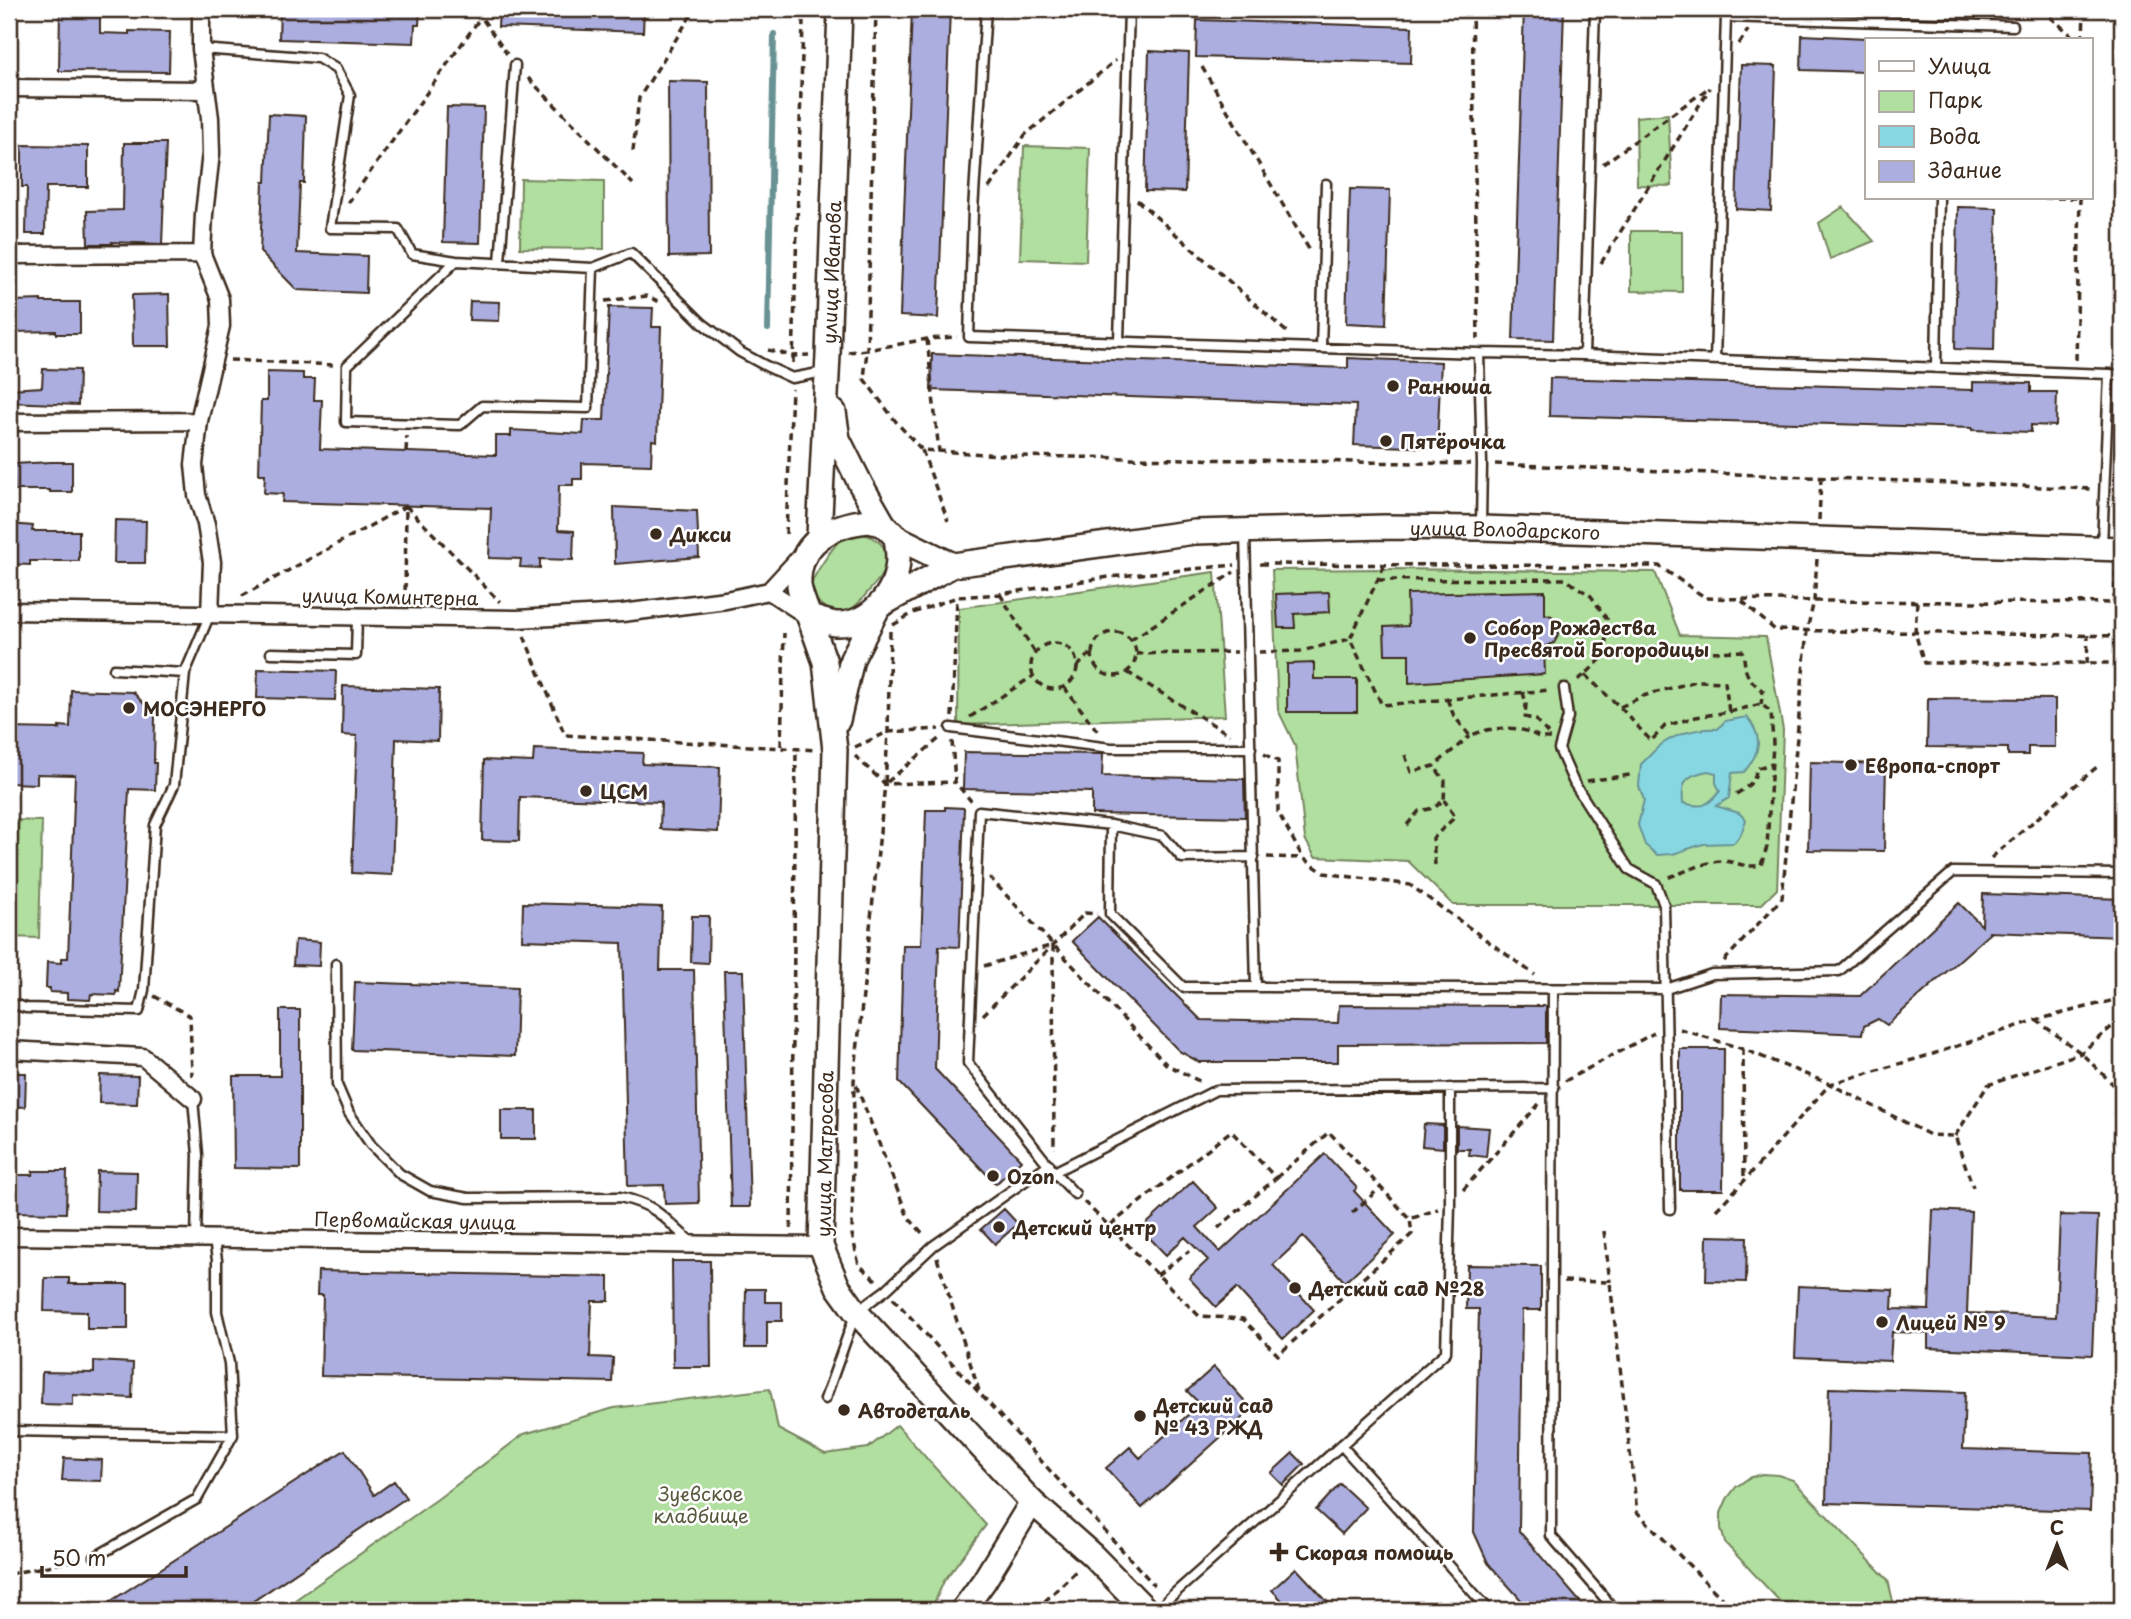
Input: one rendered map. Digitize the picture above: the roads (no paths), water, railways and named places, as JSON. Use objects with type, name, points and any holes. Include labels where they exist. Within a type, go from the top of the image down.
[{"type":"street","points":[[201,9],[201,49],[211,153],[202,254],[220,299],[222,326],[198,421],[194,465],[197,495],[206,523],[212,562],[209,614]]},
{"type":"street","name":"улица Иванова","points":[[813,543],[828,363],[840,9]]},
{"type":"street","points":[[9,88],[206,90]]},
{"type":"street","points":[[9,255],[202,254]]},
{"type":"street","points":[[828,363],[838,439],[861,485],[890,531],[898,562],[889,591],[852,659],[835,745]]},
{"type":"street","points":[[9,422],[198,421]]},
{"type":"street","points":[[869,521],[953,565],[880,606],[863,619],[837,624],[810,617],[769,591],[813,543],[852,522],[869,521]]},
{"type":"street","name":"улица Володарского","points":[[953,565],[1195,532],[1384,527],[2112,548]]},
{"type":"street","points":[[810,617],[799,587],[800,568],[813,543]]},
{"type":"street","name":"улица Коминтерна","points":[[9,611],[517,619],[622,613],[726,600],[769,591]]},
{"type":"street","name":"улица Матросова","points":[[810,617],[825,662],[835,745],[821,1246],[838,1287],[856,1312],[1032,1502],[1092,1555],[1146,1610]]},
{"type":"street","points":[[9,1050],[143,1057],[193,1099]]},
{"type":"street","name":"Первомайская улица","points":[[9,1237],[821,1246]]},
{"type":"street","points":[[964,1610],[1032,1502]]},
{"type":"lane","points":[[804,9],[840,9]]},
{"type":"lane","points":[[986,9],[973,210],[969,337],[1584,355],[2122,375]]},
{"type":"lane","points":[[1119,341],[1129,9]]},
{"type":"lane","points":[[1584,355],[1595,9]]},
{"type":"lane","points":[[1715,360],[1726,17],[2013,26]]},
{"type":"lane","points":[[201,49],[318,58],[336,69],[350,95],[330,228],[398,229],[412,254],[457,261],[593,268],[631,253],[702,323],[748,357],[792,378],[828,363]]},
{"type":"lane","points":[[500,262],[515,65]]},
{"type":"lane","points":[[1321,348],[1326,184]]},
{"type":"lane","points":[[1936,368],[1939,200]]},
{"type":"lane","points":[[457,261],[347,366],[346,422],[460,425],[482,406],[588,408],[593,268]]},
{"type":"lane","points":[[1479,353],[1481,528]]},
{"type":"lane","points":[[2109,374],[2106,489],[2112,548]]},
{"type":"lane","points":[[1245,531],[1256,987]]},
{"type":"lane","points":[[9,1003],[26,1008],[139,1010],[144,990],[155,825],[174,785],[185,673],[209,614]]},
{"type":"lane","points":[[271,653],[356,655],[357,617]]},
{"type":"lane","points":[[114,669],[185,673]]},
{"type":"lane","points":[[1564,688],[1568,717],[1559,749],[1574,783],[1629,869],[1656,884],[1664,905],[1670,1209]]},
{"type":"lane","points":[[951,728],[1111,748],[1251,748]]},
{"type":"lane","points":[[1075,1194],[1054,1172],[968,1063],[979,811],[1111,825],[1163,836],[1182,858],[1254,857]]},
{"type":"lane","points":[[1111,825],[1110,914],[1182,987],[1666,989],[1712,974],[1839,971],[1953,872],[2122,874]]},
{"type":"lane","points":[[336,964],[337,1085],[349,1113],[372,1145],[400,1174],[430,1191],[468,1198],[620,1198],[637,1201],[656,1211],[696,1244]]},
{"type":"lane","points":[[1553,989],[1551,1536],[1615,1610]]},
{"type":"lane","points":[[1159,1610],[1167,1600],[1447,1352],[1450,1088]]},
{"type":"lane","points":[[1054,1172],[1216,1090],[1554,1088]]},
{"type":"lane","points":[[193,1099],[198,1155],[196,1239]]},
{"type":"lane","points":[[825,1399],[856,1312],[886,1290],[933,1246],[1049,1164]]},
{"type":"lane","points":[[95,1557],[197,1499],[233,1435],[229,1363],[217,1312],[217,1260],[214,1239]]},
{"type":"lane","points":[[9,1430],[233,1435]]},
{"type":"lane","points":[[1341,1446],[1489,1610]]},
{"type":"water","points":[[1747,717],[1758,739],[1754,758],[1744,772],[1732,773],[1729,798],[1716,806],[1739,813],[1746,820],[1741,834],[1734,843],[1703,844],[1673,854],[1657,855],[1645,845],[1638,825],[1644,800],[1639,786],[1641,764],[1669,740],[1689,732],[1718,729],[1725,721]],"holes":[[[1708,771],[1716,773],[1716,783],[1720,791],[1711,800],[1700,806],[1683,803],[1686,780]]]},
{"type":"waterway","points":[[768,329],[774,34]]},
{"type":"place","name":"Ранюша","points":[[1393,386]]},
{"type":"place","name":"Пятёрочка","points":[[1386,441]]},
{"type":"place","name":"Дикси","points":[[656,534]]},
{"type":"place","name":"Собор Рождества Пресвятой Богородицы","points":[[1470,638]]},
{"type":"place","name":"МОСЭНЕРГО","points":[[129,708]]},
{"type":"place","name":"Европа-спорт","points":[[1851,765]]},
{"type":"place","name":"ЦСМ","points":[[586,791]]},
{"type":"place","name":"Ozon","points":[[993,1176]]},
{"type":"place","name":"Детский центр","points":[[999,1227]]},
{"type":"place","name":"Детский сад №28","points":[[1295,1288]]},
{"type":"place","name":"Лицей № 9","points":[[1882,1322]]},
{"type":"place","name":"Автодеталь","points":[[844,1410]]},
{"type":"place","name":"Детский сад № 43 РЖД","points":[[1140,1416]]},
{"type":"place","name":"Скорая помощь","points":[[1279,1552]]},
{"type":"park label","name":"Зуевское кладбище","points":[[701,1504]]}]
